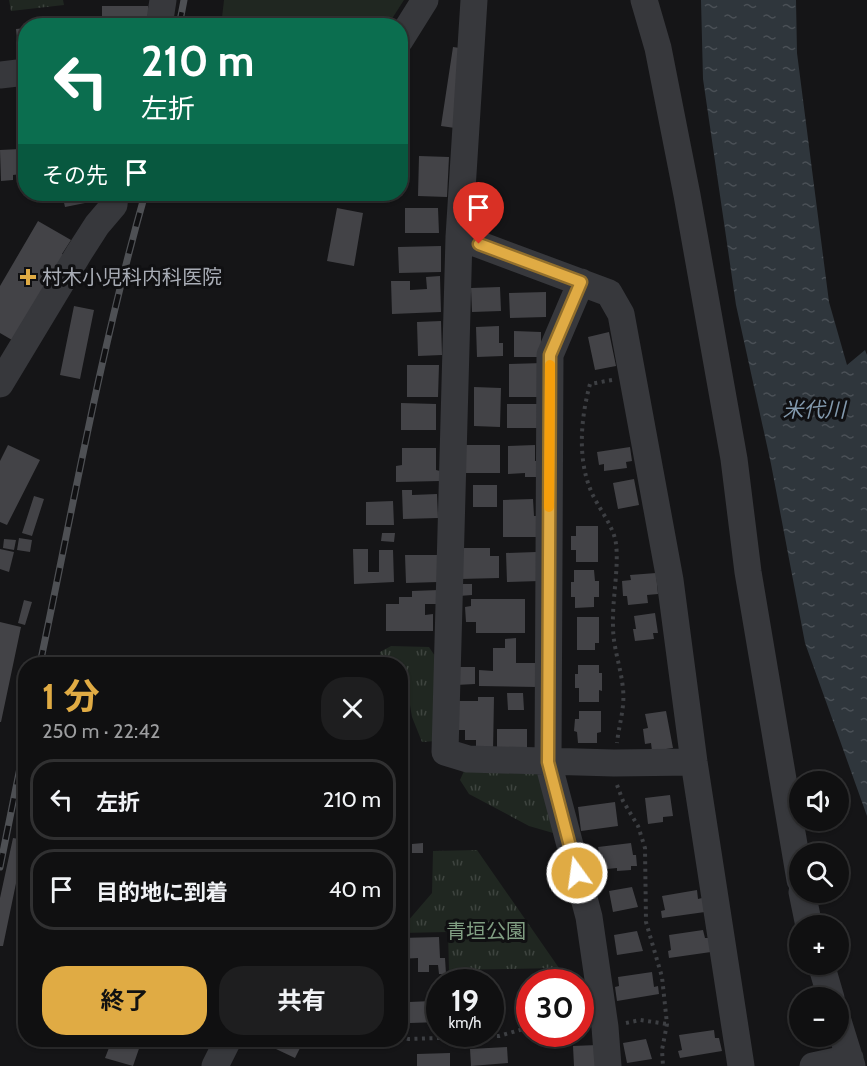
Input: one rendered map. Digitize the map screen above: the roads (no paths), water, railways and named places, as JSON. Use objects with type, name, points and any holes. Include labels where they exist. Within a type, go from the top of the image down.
[{"type":"street","points":[[160,18],[163,0]]},
{"type":"street","points":[[408,27],[424,0]]},
{"type":"street","points":[[474,0],[459,237],[445,752],[468,759],[614,763],[694,762]]},
{"type":"street","points":[[644,0],[658,48],[732,448],[748,572],[794,843]]},
{"type":"street","points":[[0,75],[18,73]]},
{"type":"street","points":[[0,384],[79,253],[97,225],[114,206],[114,201]]},
{"type":"street","points":[[459,237],[609,293],[621,314],[670,580],[694,762],[741,1066]]},
{"type":"street","points":[[581,282],[550,355],[548,762],[589,917],[606,1032],[608,1066]]},
{"type":"street","points":[[215,1066],[224,1047]]},
{"type":"street","points":[[813,1066],[851,1062],[846,1047]]},
{"type":"water","name":"米代川","points":[[701,0],[796,0],[797,53],[829,302],[847,365],[865,350],[867,355],[867,816],[805,643],[771,464],[736,305],[703,79]]},
{"type":"railway","points":[[181,18],[184,0]]},
{"type":"railway","points":[[41,657],[101,369],[143,201]]},
{"type":"railway","points":[[0,867],[18,778]]},
{"type":"place","name":"村木小児科内科医院","points":[[28,277]]},
{"type":"park label","name":"青垣公園","points":[[486,931]]}]
